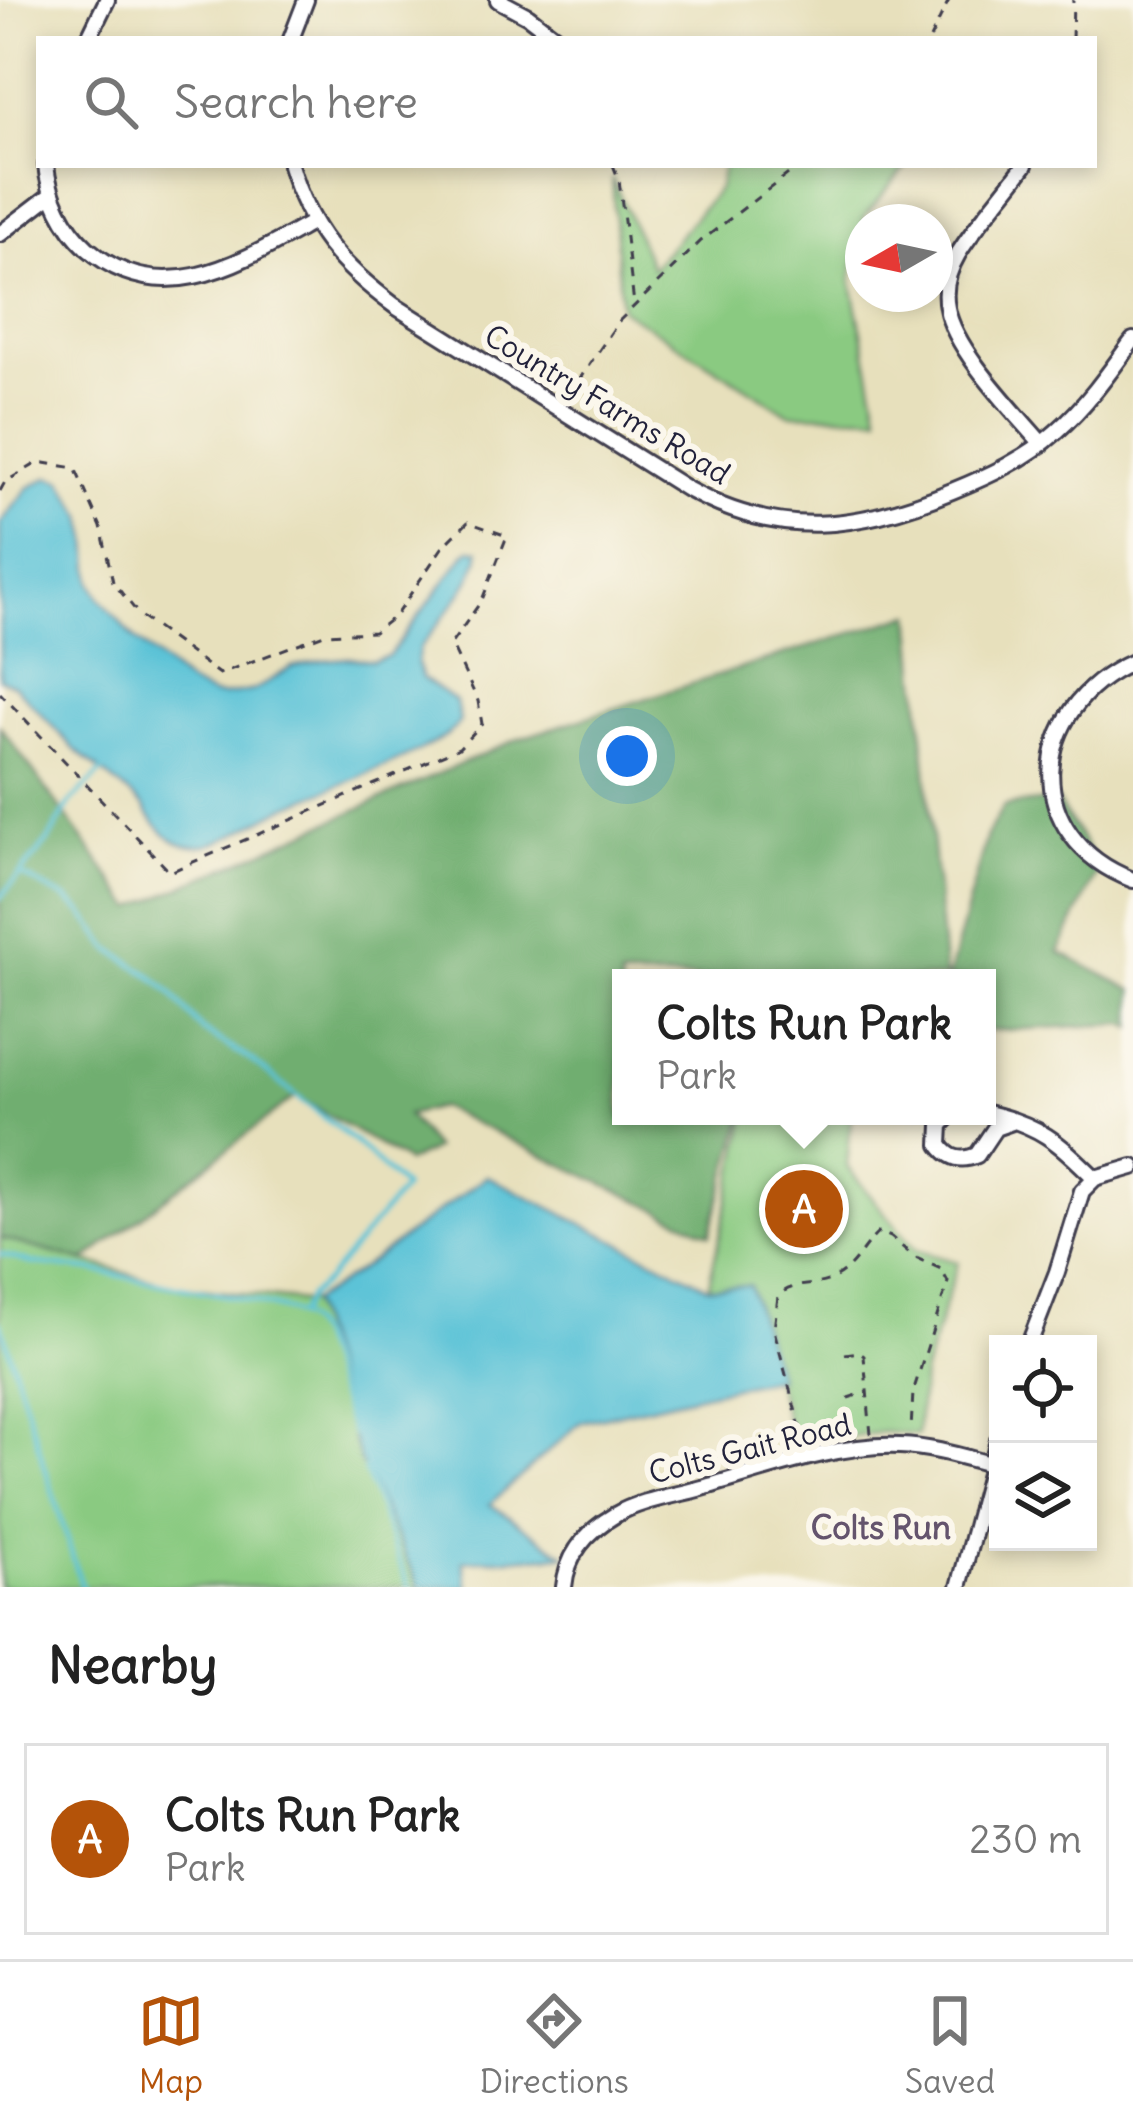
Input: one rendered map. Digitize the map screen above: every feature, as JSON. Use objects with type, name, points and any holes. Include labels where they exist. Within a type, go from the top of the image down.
[{"type":"street","points":[[89,36],[107,0]]},
{"type":"street","points":[[292,36],[306,0]]},
{"type":"street","points":[[498,0],[554,36]]},
{"type":"street","points":[[47,168],[52,194],[68,226],[112,266],[150,278],[208,274],[313,222]]},
{"type":"street","name":"Country Farms Road","points":[[291,168],[313,222],[342,262],[414,319],[687,489],[751,517],[819,525],[863,521],[984,477],[1042,444],[1127,361],[1133,340]]},
{"type":"street","points":[[1023,168],[958,254],[946,284],[946,303],[964,347],[1042,444]]},
{"type":"street","points":[[0,234],[52,194]]},
{"type":"street","points":[[1133,662],[1106,676],[1073,712],[1057,739],[1051,770],[1055,803],[1068,833],[1096,862],[1133,880]]},
{"type":"street","points":[[996,1115],[1055,1140],[1095,1178]]},
{"type":"street","points":[[941,1125],[940,1145],[950,1157],[959,1159],[977,1155],[995,1128],[1015,1120]]},
{"type":"street","points":[[1033,1335],[1058,1272],[1079,1199],[1095,1178],[1133,1167]]},
{"type":"street","name":"Colts Gait Road","points":[[564,1587],[577,1547],[614,1516],[645,1502],[873,1447],[935,1450],[989,1464]]},
{"type":"street","points":[[959,1587],[989,1469]]},
{"type":"path","points":[[932,36],[950,0]]},
{"type":"path","points":[[1072,36],[1073,0]]},
{"type":"path","points":[[614,168],[620,180],[634,306]]},
{"type":"path","points":[[567,397],[634,306],[701,242],[796,168]]},
{"type":"path","points":[[0,490],[39,462],[75,468],[101,527],[112,582],[140,616],[219,674],[324,634],[374,632],[396,615],[442,548],[468,521],[507,536],[482,600],[451,644],[478,700],[482,724],[459,748],[170,872],[0,693]]},
{"type":"path","points":[[809,1459],[774,1330],[778,1296],[783,1290],[822,1283],[842,1273],[879,1232],[946,1273],[948,1282],[913,1392],[910,1447]]},
{"type":"path","points":[[929,1305],[942,1302]]},
{"type":"path","points":[[844,1354],[864,1356],[873,1447]]},
{"type":"path","points":[[848,1398],[867,1392]]},
{"type":"green space","points":[[722,168],[905,168],[875,204],[845,204],[845,312],[858,312],[879,416],[789,414],[621,309],[612,178],[652,268],[719,188]]},
{"type":"green space","points":[[912,614],[944,969],[612,969],[612,1125],[741,1125],[710,1234],[440,1107],[407,1115],[435,1149],[407,1162],[296,1096],[84,1261],[0,1238],[0,726],[133,908],[518,739]]},
{"type":"green space","points":[[1056,800],[1100,867],[1059,952],[1133,990],[1133,1028],[1126,1024],[996,1031],[996,969],[950,969],[987,835],[1004,806]]},
{"type":"green space","points":[[745,1125],[850,1125],[847,1167],[915,1250],[958,1262],[923,1375],[917,1435],[883,1432],[794,1447],[749,1286],[708,1288]]},
{"type":"green space","points":[[0,1238],[173,1286],[311,1302],[360,1461],[420,1587],[0,1587]]},
{"type":"water","points":[[49,477],[62,480],[84,517],[92,583],[100,598],[133,637],[187,683],[213,695],[255,690],[292,667],[389,656],[466,553],[479,550],[473,572],[420,648],[417,663],[422,678],[456,702],[460,721],[429,746],[227,837],[192,846],[170,837],[144,806],[74,749],[14,685],[0,679],[0,524],[28,488]]},
{"type":"water","points":[[487,1176],[708,1287],[749,1285],[778,1377],[581,1422],[490,1504],[565,1555],[463,1561],[468,1587],[420,1587],[360,1461],[311,1302]]},
{"type":"waterway","points":[[0,898],[48,841],[70,803],[104,769]]},
{"type":"waterway","points":[[21,875],[67,899],[110,949],[170,992],[202,1030],[251,1060],[355,1142],[404,1188],[308,1297],[298,1316]]},
{"type":"waterway","points":[[0,1254],[289,1311],[304,1319],[317,1335],[353,1435]]},
{"type":"waterway","points":[[0,1322],[82,1587]]},
{"type":"waterway","points":[[364,1469],[409,1587]]},
{"type":"place","name":"Colts Run Park","points":[[804,1209]]},
{"type":"district","name":"Colts Run","points":[[881,1527]]}]
